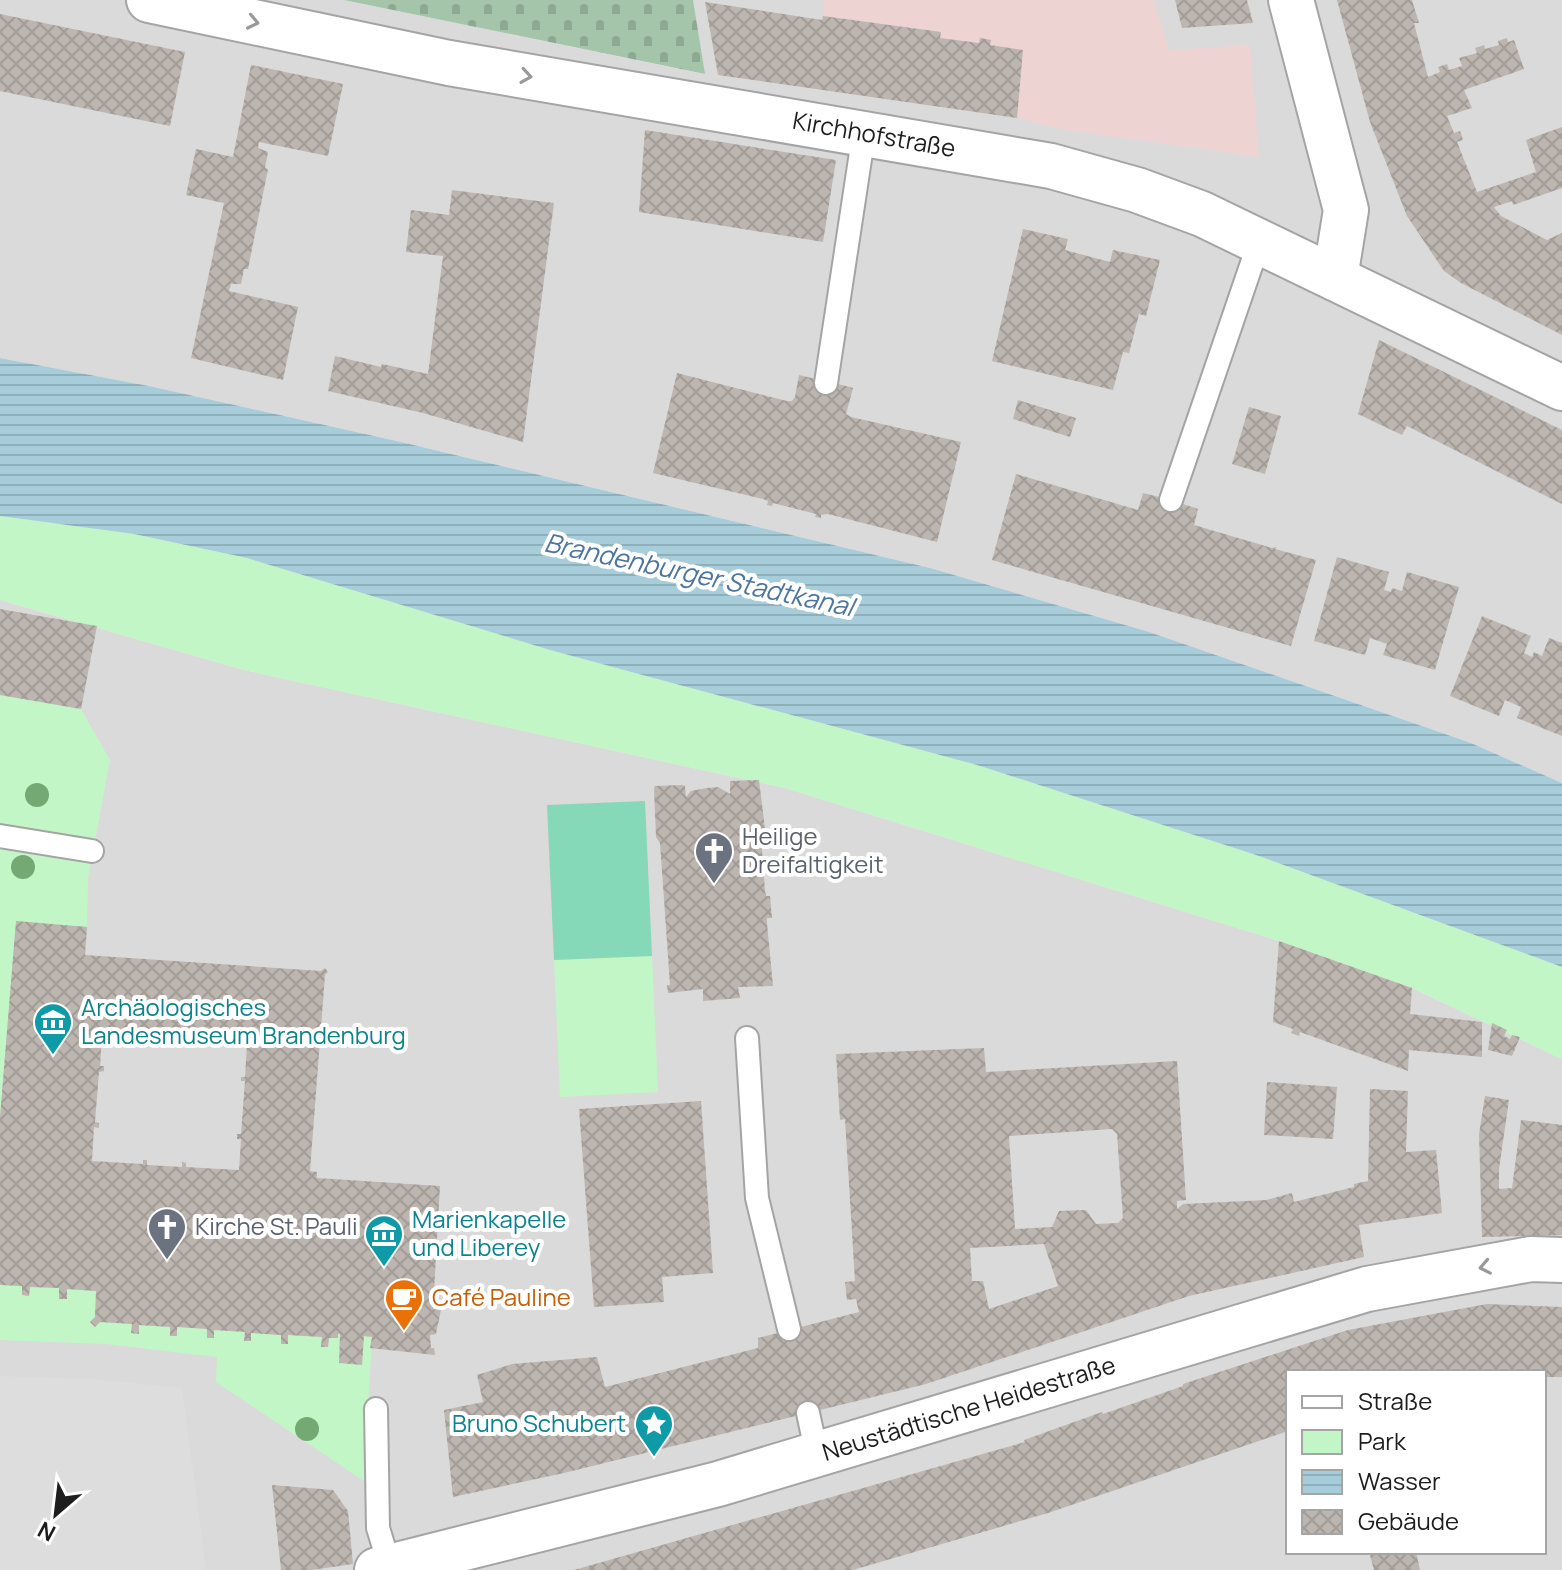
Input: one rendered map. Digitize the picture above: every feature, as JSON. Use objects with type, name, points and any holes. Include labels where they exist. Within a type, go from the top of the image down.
[{"type":"street","name":"Kirchhofstraße","points":[[149,0],[449,63],[851,130],[1065,170],[1137,190],[1202,214],[1562,388]]},
{"type":"street","points":[[1291,0],[1346,210],[1335,278]]},
{"type":"street","name":"Neustädtische Heidestraße","points":[[386,1569],[718,1484],[812,1434],[1367,1289],[1531,1259],[1562,1260]]},
{"type":"lane","points":[[826,383],[851,130]]},
{"type":"lane","points":[[1171,500],[1261,242]]},
{"type":"lane","points":[[0,836],[92,851]]},
{"type":"lane","points":[[747,1038],[757,1198],[789,1329]]},
{"type":"lane","points":[[376,1409],[378,1528],[386,1569]]},
{"type":"shaded area","points":[[0,0],[344,0],[704,74],[693,0],[1562,0],[1562,783],[1471,743],[930,568],[401,442],[149,386],[0,358]]},
{"type":"shaded area","points":[[824,0],[1154,0],[1169,50],[1250,45],[1259,157],[1060,129],[1017,118],[934,106],[941,32],[823,16]]},
{"type":"shaded area","points":[[0,600],[244,670],[785,788],[1279,941],[1412,988],[1562,1059],[1562,1570],[0,1570]]},
{"type":"shaded area","points":[[0,1376],[92,1379],[182,1388],[206,1570],[0,1570]]},
{"type":"green space","points":[[344,0],[693,0],[705,74]]},
{"type":"green space","points":[[0,516],[134,534],[247,558],[550,650],[977,765],[1256,855],[1562,967],[1562,1059],[1412,988],[1279,941],[785,788],[244,670],[0,600]]},
{"type":"green space","points":[[0,695],[81,709],[110,760],[88,879],[87,927],[16,921],[0,1117]]},
{"type":"green space","points":[[645,801],[652,956],[554,960],[547,805]]},
{"type":"green space","points":[[652,956],[658,1092],[560,1097],[554,960]]},
{"type":"green space","points":[[0,1285],[22,1286],[23,1295],[29,1296],[30,1287],[59,1288],[67,1299],[67,1289],[96,1291],[95,1317],[90,1322],[95,1327],[100,1322],[132,1324],[132,1333],[139,1334],[139,1325],[170,1327],[170,1336],[177,1336],[177,1327],[207,1329],[207,1338],[214,1338],[214,1330],[245,1332],[244,1340],[251,1341],[251,1333],[281,1335],[288,1344],[288,1335],[322,1337],[321,1346],[328,1347],[329,1338],[337,1338],[338,1334],[372,1337],[364,1481],[216,1382],[217,1357],[106,1344],[0,1340]]},
{"type":"water","name":"Brandenburger Stadtkanal","points":[[0,358],[149,386],[401,442],[930,568],[1149,632],[1471,743],[1562,783],[1562,967],[1256,855],[977,765],[550,650],[247,558],[134,534],[0,516]]},
{"type":"building","points":[[1175,0],[1247,0],[1253,23],[1182,28]]},
{"type":"building","points":[[1337,0],[1412,0],[1419,23],[1414,23],[1428,77],[1440,72],[1438,67],[1447,64],[1449,70],[1462,66],[1459,58],[1477,53],[1475,48],[1499,45],[1498,41],[1507,38],[1508,42],[1514,40],[1524,69],[1464,90],[1472,108],[1447,116],[1454,133],[1460,131],[1463,140],[1457,142],[1477,192],[1536,172],[1526,140],[1562,127],[1562,188],[1513,205],[1512,201],[1494,207],[1501,216],[1547,240],[1562,233],[1562,335],[1461,283],[1444,271],[1407,216],[1370,122]]},
{"type":"building","points":[[705,2],[822,20],[823,16],[941,32],[940,38],[979,43],[980,38],[991,40],[990,45],[1023,50],[1017,118],[718,75]]},
{"type":"building","points":[[0,14],[185,52],[170,126],[0,91]]},
{"type":"building","points":[[251,65],[343,84],[328,156],[259,142],[258,148],[268,152],[265,168],[268,169],[248,269],[244,269],[241,284],[231,284],[229,291],[298,307],[283,380],[191,358],[224,203],[186,195],[196,149],[233,157]]},
{"type":"building","points":[[645,130],[836,160],[823,242],[639,212]]},
{"type":"building","points":[[452,190],[554,203],[523,442],[423,413],[328,391],[335,356],[428,374],[443,256],[406,252],[411,210],[449,215]]},
{"type":"building","points":[[1023,229],[1068,239],[1065,250],[1110,262],[1113,250],[1160,260],[1146,316],[1139,314],[1129,353],[1123,352],[1113,390],[992,361]]},
{"type":"building","points":[[1379,340],[1562,430],[1562,504],[1407,426],[1402,435],[1358,414]]},
{"type":"building","points":[[677,373],[787,401],[795,397],[799,375],[846,386],[853,388],[846,414],[851,417],[961,442],[937,542],[828,514],[815,517],[816,514],[773,503],[772,506],[767,505],[768,501],[763,499],[653,473]]},
{"type":"building","points":[[1018,400],[1076,418],[1070,437],[1013,419]]},
{"type":"building","points":[[1249,407],[1281,416],[1265,474],[1232,464]]},
{"type":"building","points":[[1016,474],[1138,510],[1143,493],[1171,500],[1198,509],[1194,525],[1316,560],[1291,646],[992,560]]},
{"type":"building","points":[[1337,557],[1389,572],[1384,590],[1391,592],[1392,588],[1402,591],[1407,572],[1459,587],[1435,670],[1383,655],[1387,644],[1370,638],[1365,655],[1314,641]]},
{"type":"building","points":[[0,609],[97,626],[81,709],[0,695]]},
{"type":"building","points":[[1482,616],[1531,636],[1524,653],[1532,657],[1534,652],[1542,656],[1549,638],[1562,643],[1562,736],[1517,718],[1521,707],[1505,700],[1499,716],[1450,696]]},
{"type":"building","name":"Heilige Dreifaltigkeit","points":[[759,780],[765,829],[761,836],[765,891],[766,896],[770,896],[772,918],[767,918],[767,923],[773,986],[738,987],[740,998],[703,1001],[703,989],[668,993],[667,985],[670,985],[660,843],[656,837],[655,786],[685,786],[686,797],[691,791],[718,787],[730,794],[730,781]]},
{"type":"building","points":[[16,921],[87,927],[85,955],[321,971],[325,968],[328,972],[325,975],[310,1171],[317,1172],[317,1178],[440,1186],[433,1309],[441,1310],[436,1334],[430,1335],[435,1355],[370,1348],[372,1337],[364,1336],[362,1365],[339,1363],[340,1334],[338,1338],[329,1338],[328,1347],[321,1347],[322,1337],[288,1335],[288,1344],[281,1344],[281,1335],[251,1333],[251,1341],[244,1341],[245,1332],[214,1330],[214,1338],[207,1338],[207,1329],[177,1327],[177,1336],[170,1336],[170,1327],[139,1325],[139,1334],[131,1333],[132,1324],[100,1322],[95,1327],[90,1322],[95,1317],[96,1291],[67,1289],[67,1299],[59,1299],[59,1288],[30,1287],[29,1296],[22,1295],[22,1286],[0,1285],[0,1117]],"holes":[[[102,1036],[174,1041],[173,1044],[177,1045],[177,1040],[193,1041],[193,1046],[197,1046],[197,1042],[247,1045],[245,1077],[241,1077],[241,1081],[245,1081],[241,1134],[237,1134],[237,1139],[241,1139],[239,1170],[186,1167],[186,1163],[182,1162],[182,1167],[147,1165],[147,1160],[143,1160],[143,1164],[92,1161],[94,1127],[99,1128],[99,1123],[95,1122],[99,1072],[104,1071],[104,1066],[100,1066]]]},
{"type":"building","points":[[1279,941],[1412,988],[1410,1014],[1482,1022],[1482,1057],[1409,1050],[1408,1071],[1300,1032],[1299,1036],[1291,1033],[1293,1029],[1273,1022]]},
{"type":"building","points":[[1492,1023],[1507,1030],[1504,1036],[1510,1039],[1512,1035],[1520,1037],[1512,1056],[1488,1050]]},
{"type":"building","points":[[984,1048],[986,1072],[1177,1061],[1186,1200],[1177,1201],[1177,1209],[1183,1204],[1266,1200],[1292,1193],[1294,1202],[1368,1181],[1370,1089],[1408,1091],[1406,1152],[1436,1150],[1442,1213],[1359,1225],[1364,1257],[1189,1296],[926,1384],[564,1473],[453,1497],[444,1410],[483,1402],[477,1375],[512,1364],[597,1357],[605,1387],[758,1348],[758,1338],[859,1312],[856,1299],[847,1300],[845,1282],[855,1281],[845,1119],[840,1120],[836,1054]],"holes":[[[1112,1129],[1117,1134],[1123,1218],[1118,1223],[1096,1224],[1086,1210],[1059,1211],[1052,1227],[1015,1229],[1009,1136]],[[1044,1244],[1058,1286],[989,1309],[983,1281],[972,1281],[970,1248]]]},
{"type":"building","points":[[1267,1082],[1337,1087],[1333,1139],[1264,1135]]},
{"type":"building","points":[[1485,1096],[1509,1100],[1499,1189],[1512,1188],[1521,1120],[1562,1125],[1562,1235],[1482,1237],[1479,1134]]},
{"type":"building","points":[[701,1101],[713,1273],[662,1277],[664,1302],[594,1307],[579,1109]]},
{"type":"building","points":[[1487,1304],[1562,1307],[1562,1377],[1546,1377],[1546,1370],[1286,1370],[1286,1432],[1048,1513],[853,1570],[574,1570],[1025,1442],[1102,1412],[1348,1330]]},
{"type":"building","points":[[272,1485],[333,1490],[348,1511],[353,1564],[312,1570],[281,1570]]},
{"type":"building","points":[[1370,1554],[1416,1554],[1420,1570],[1374,1570]]},
{"type":"place","name":"Heilige Dreifaltigkeit","points":[[714,885]]},
{"type":"place","name":"Archäologisches Landesmuseum Brandenburg","points":[[53,1056]]},
{"type":"place","name":"Kirche St. Pauli","points":[[167,1261]]},
{"type":"place","name":"Marienkapelle und Liberey","points":[[384,1268]]},
{"type":"place","name":"Café Pauline","points":[[404,1332]]},
{"type":"place","name":"Bruno Schubert","points":[[654,1458]]}]
